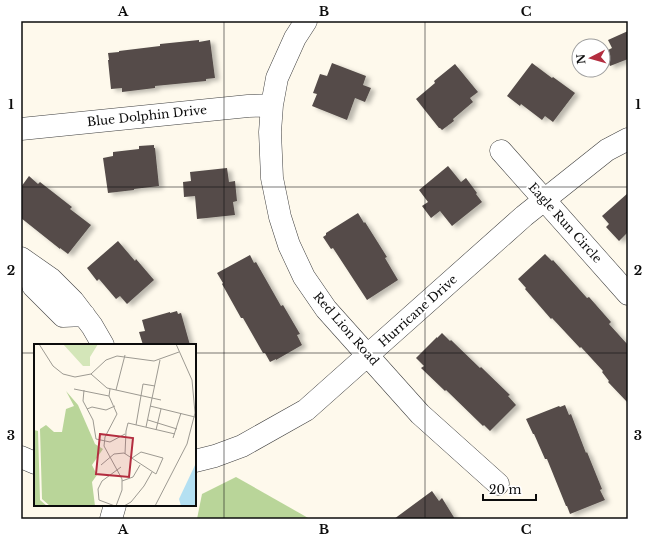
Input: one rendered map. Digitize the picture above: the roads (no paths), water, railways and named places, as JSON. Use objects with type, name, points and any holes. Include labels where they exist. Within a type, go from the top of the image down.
[{"type":"street","name":"Red Lion Road","points":[[306,21],[295,38],[277,78],[272,105],[270,132],[272,178],[280,217],[289,245],[304,277],[326,310],[420,414],[498,484]]},
{"type":"street","name":"Blue Dolphin Drive","points":[[21,129],[248,106],[272,105]]},
{"type":"street","name":"Hurricane Drive","points":[[196,461],[215,456],[242,446],[306,410],[544,199],[607,150],[628,139]]},
{"type":"street","name":"Eagle Run Circle","points":[[501,151],[628,294]]},
{"type":"street","points":[[26,262],[51,279],[73,301],[92,326],[102,344]]},
{"type":"street","points":[[21,457],[34,463]]},
{"type":"street","points":[[111,519],[115,506]]}]
